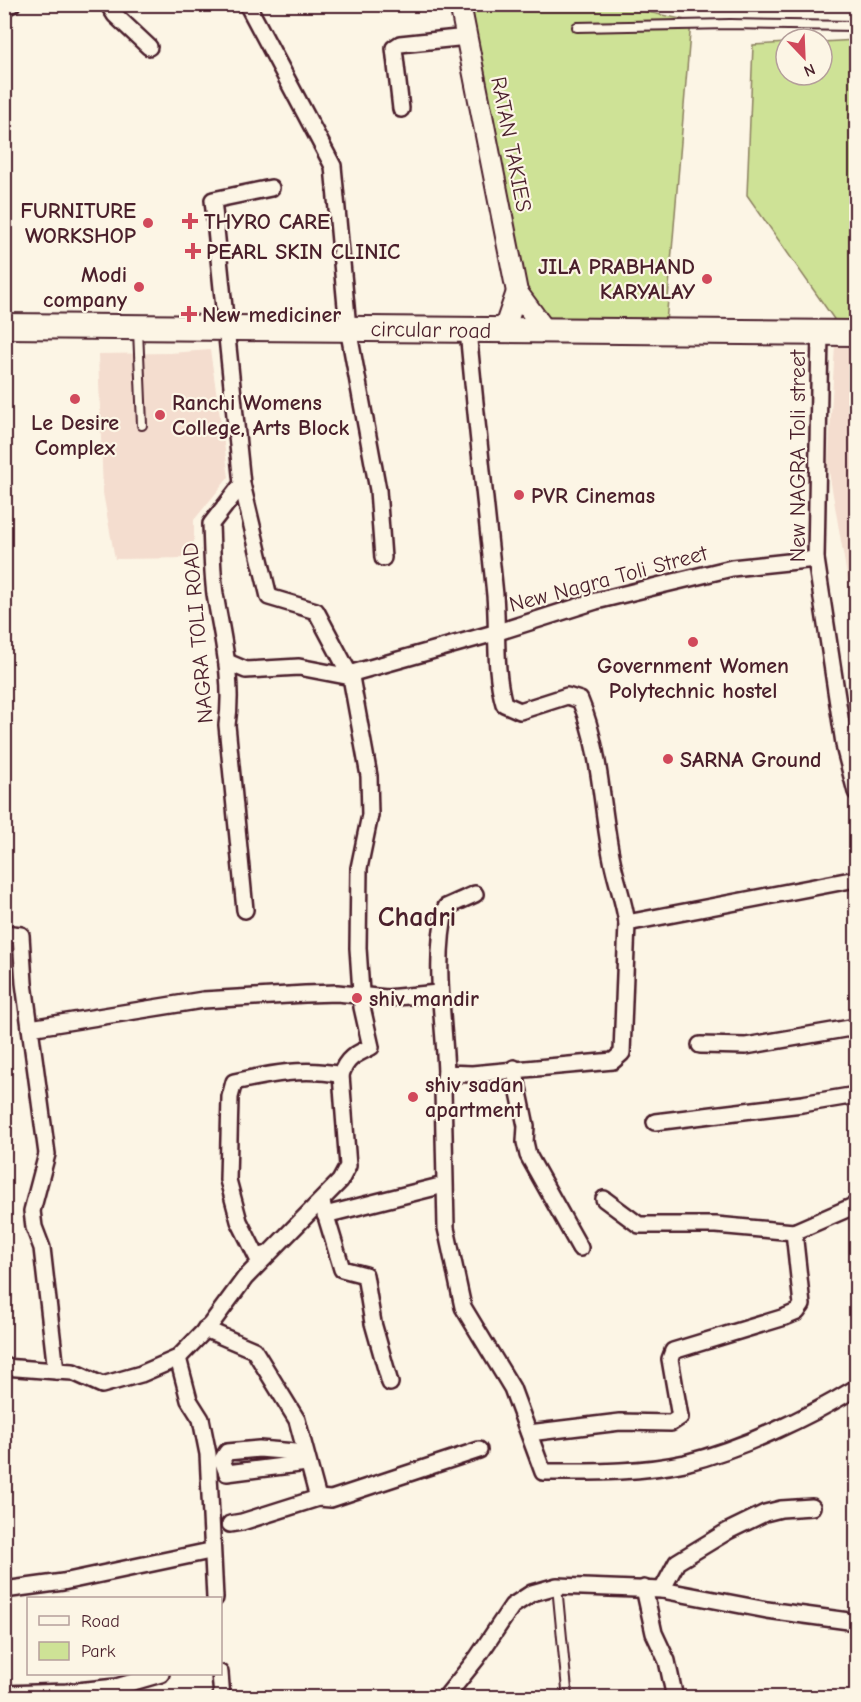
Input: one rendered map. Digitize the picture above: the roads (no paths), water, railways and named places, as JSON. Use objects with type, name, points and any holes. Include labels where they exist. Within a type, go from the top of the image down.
[{"type":"main road","name":"circular road","points":[[4,326],[856,333]]},
{"type":"street","points":[[4,8],[12,4]]},
{"type":"street","points":[[108,4],[115,15],[149,47]]},
{"type":"street","points":[[247,4],[333,166],[348,328],[378,490],[383,558]]},
{"type":"street","name":"RATAN TAKIES","points":[[460,4],[517,292],[545,330]]},
{"type":"street","points":[[401,109],[394,48],[400,44],[467,37]]},
{"type":"street","points":[[4,1367],[74,1372],[102,1385],[141,1374],[178,1358],[206,1329],[234,1292],[268,1254],[323,1209],[348,1166],[341,1075],[344,1064],[353,1056],[371,1047],[361,996],[359,868],[370,815],[369,776],[354,675],[316,611],[269,597],[242,484],[213,200],[271,188]]},
{"type":"street","name":"RATAN TAKIES","points":[[504,330],[517,292]]},
{"type":"street","name":"New Nagra Toli Street","points":[[468,330],[478,453],[498,632],[596,601],[732,568],[816,559]]},
{"type":"street","name":"New NAGRA Toli street","points":[[820,332],[816,559],[845,750],[856,792]]},
{"type":"street","name":"NAGRA TOLI ROAD","points":[[242,484],[210,524],[215,592],[230,705],[227,724],[244,910]]},
{"type":"street","points":[[226,662],[246,670],[299,667],[354,675],[498,632],[500,688],[504,704],[520,711],[567,696],[580,700],[586,715],[602,788],[612,861],[627,923],[622,1053],[613,1061],[514,1068],[472,1074],[446,1073]]},
{"type":"street","points":[[627,923],[856,879]]},
{"type":"street","points":[[475,894],[446,907],[442,925],[438,993],[446,1073],[443,1089],[446,1228],[463,1307],[496,1358],[512,1388],[543,1472],[613,1471],[660,1467],[713,1455],[815,1412],[856,1388]]},
{"type":"street","points":[[5,932],[21,935],[30,1028],[47,1154],[32,1211],[34,1227],[42,1248],[56,1371]]},
{"type":"street","points":[[30,1028],[203,1000],[337,993],[387,998],[438,993]]},
{"type":"street","points":[[700,1045],[746,1046],[856,1027]]},
{"type":"street","points":[[514,1068],[526,1126],[525,1142],[528,1155],[580,1248]]},
{"type":"street","points":[[268,1254],[257,1257],[252,1252],[239,1221],[228,1180],[230,1097],[234,1082],[287,1071],[322,1071],[341,1075]]},
{"type":"street","points":[[655,1122],[768,1109],[856,1095]]},
{"type":"street","points":[[323,1209],[444,1185]]},
{"type":"street","points":[[604,1199],[639,1225],[716,1225],[794,1232],[856,1205]]},
{"type":"street","points":[[323,1209],[342,1269],[365,1275],[374,1323],[390,1383]]},
{"type":"street","points":[[529,1432],[592,1424],[671,1423],[678,1420],[680,1417],[670,1359],[673,1352],[785,1317],[797,1312],[802,1305],[794,1232]]},
{"type":"street","points":[[206,1329],[254,1350],[297,1420],[318,1497]]},
{"type":"street","points":[[178,1358],[189,1400],[201,1419],[208,1454],[210,1551],[215,1597]]},
{"type":"street","points":[[259,1449],[295,1452],[307,1463],[227,1473],[222,1460],[226,1452],[259,1449]]},
{"type":"street","points":[[230,1524],[318,1497],[331,1499],[479,1450]]},
{"type":"street","points":[[662,1590],[677,1562],[728,1531],[765,1513],[780,1509],[812,1507]]},
{"type":"street","points":[[4,1590],[63,1582],[210,1551]]},
{"type":"street","points":[[445,1698],[477,1658],[512,1606],[532,1593],[557,1586],[662,1590],[767,1610],[856,1622]]},
{"type":"street","points":[[644,1588],[654,1633],[667,1661],[675,1698]]},
{"type":"street","points":[[4,1694],[106,1688],[157,1675]]},
{"type":"street","points":[[220,1675],[222,1698]]},
{"type":"lane","points":[[577,27],[730,24],[856,26]]},
{"type":"lane","points":[[138,327],[142,425]]},
{"type":"lane","points":[[557,1586],[567,1690]]},
{"type":"place","name":"THYRO CARE","points":[[190,221]]},
{"type":"place","name":"FURNITURE WORKSHOP","points":[[148,223]]},
{"type":"place","name":"PEARL SKIN CLINIC","points":[[193,251]]},
{"type":"place","name":"JILA PRABHAND KARYALAY","points":[[707,279]]},
{"type":"place","name":"Modi company","points":[[139,287]]},
{"type":"place","name":"New mediciner","points":[[189,314]]},
{"type":"place","name":"Le Desire Complex","points":[[75,399]]},
{"type":"place","name":"Ranchi Womens College, Arts Block","points":[[160,415]]},
{"type":"place","name":"PVR Cinemas","points":[[519,495]]},
{"type":"place","name":"Government Women Polytechnic hostel","points":[[693,642]]},
{"type":"place","name":"SARNA Ground","points":[[668,759]]},
{"type":"place","name":"shiv mandir","points":[[357,998]]},
{"type":"place","name":"shiv sadan apartment","points":[[413,1097]]},
{"type":"district","name":"Chadri","points":[[417,916]]}]
